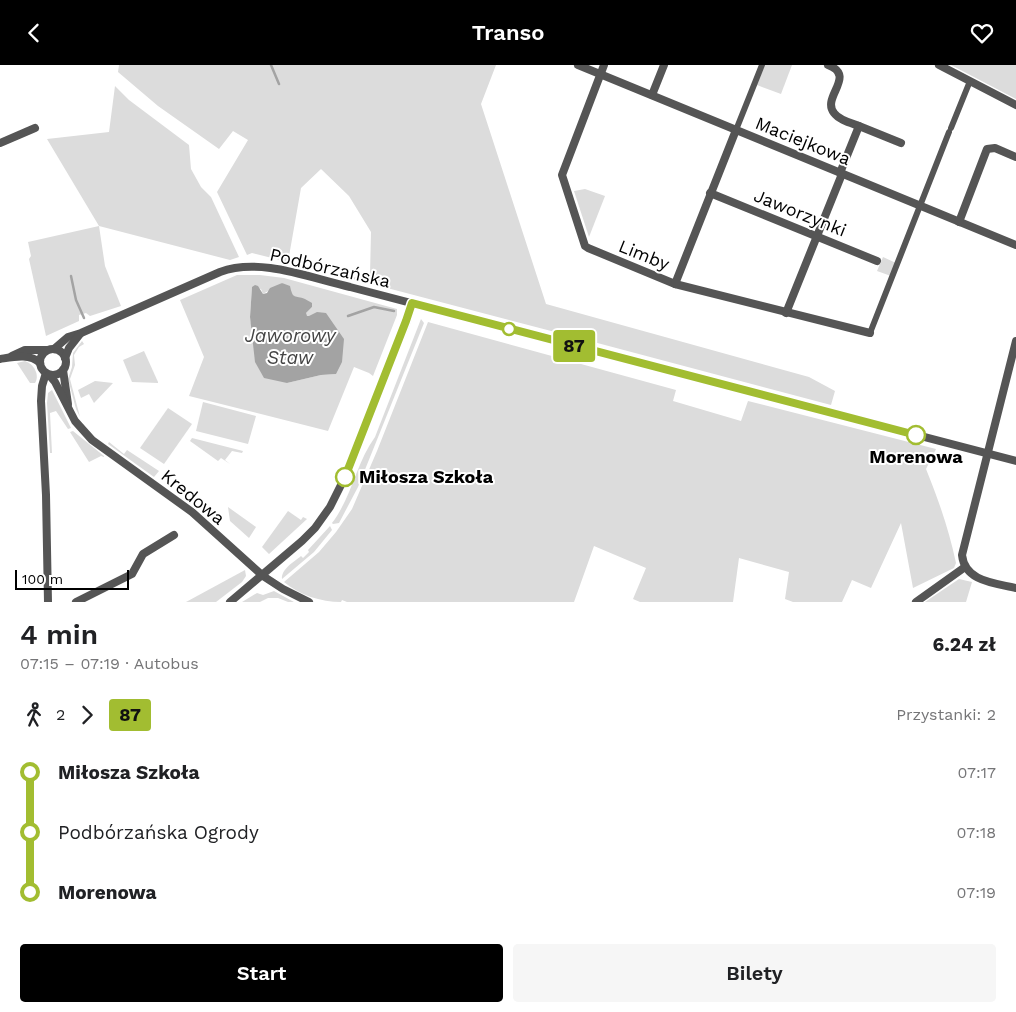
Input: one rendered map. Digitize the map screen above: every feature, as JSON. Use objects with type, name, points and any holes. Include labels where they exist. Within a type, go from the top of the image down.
[{"type":"street","name":"Maciejkowa","points":[[578,65],[1016,245]]},
{"type":"street","name":"Limby","points":[[604,65],[562,175],[582,237],[588,249],[674,284],[870,333]]},
{"type":"street","points":[[652,95],[664,65]]},
{"type":"street","points":[[674,284],[762,65]]},
{"type":"street","points":[[828,65],[835,68],[839,75],[839,81],[832,102],[833,112],[836,116],[901,143]]},
{"type":"street","points":[[939,65],[1016,105]]},
{"type":"street","points":[[870,333],[970,81]]},
{"type":"street","points":[[786,313],[859,126]]},
{"type":"street","points":[[0,143],[35,128]]},
{"type":"street","points":[[959,222],[988,149],[995,148],[1016,157]]},
{"type":"street","name":"Jaworzynki","points":[[710,193],[878,261]]},
{"type":"street","name":"Podbórzańska","points":[[51,350],[68,337],[80,334],[210,276],[240,266],[255,266],[275,269],[412,303],[1016,461]]},
{"type":"street","points":[[230,602],[312,531],[335,500],[412,303]]},
{"type":"street","points":[[65,358],[69,348],[80,334]]},
{"type":"street","points":[[1016,341],[962,550],[962,560],[973,576],[1016,588]]},
{"type":"street","points":[[11,357],[25,350],[51,350],[62,353],[66,363],[63,370],[57,375],[47,374]]},
{"type":"street","points":[[40,363],[42,356],[51,350]]},
{"type":"street","points":[[0,359],[11,357],[32,358],[40,363],[47,374]]},
{"type":"street","name":"Kredowa","points":[[63,370],[68,406]]},
{"type":"street","points":[[47,374],[42,386],[41,401],[46,495],[48,602]]},
{"type":"street","name":"Kredowa","points":[[47,374],[55,382],[78,425],[92,440],[192,512],[262,576],[309,602]]},
{"type":"street","points":[[76,602],[132,574],[143,554],[174,535]]},
{"type":"street","points":[[916,602],[965,567]]},
{"type":"shaded area","points":[[119,65],[496,65],[481,104],[546,304],[809,377],[835,391],[831,405],[556,332],[555,329],[555,332],[349,278],[370,275],[371,232],[349,196],[321,169],[301,188],[288,262],[252,253],[247,255],[217,192],[248,140],[233,131],[219,149],[158,106],[118,72]]},
{"type":"shaded area","points":[[765,65],[792,65],[781,94],[757,85]]},
{"type":"shaded area","points":[[951,65],[1016,65],[1016,99]]},
{"type":"shaded area","points":[[115,86],[129,100],[189,145],[191,169],[201,187],[211,197],[239,257],[230,260],[99,226],[47,139],[109,132]]},
{"type":"shaded area","points":[[585,189],[605,196],[589,237],[574,191]]},
{"type":"shaded area","points":[[99,226],[105,266],[121,306],[90,316],[86,313],[79,315],[79,321],[46,336],[29,259],[31,256],[28,242]]},
{"type":"shaded area","points":[[883,257],[896,263],[891,276],[877,271]]},
{"type":"shaded area","points":[[237,275],[260,275],[284,278],[397,309],[397,315],[373,376],[354,367],[328,431],[189,396],[204,357],[180,300]],"holes":[[[282,283],[291,290],[291,293],[296,298],[304,299],[312,307],[306,313],[306,316],[308,316],[336,374],[321,375],[287,383],[253,337],[250,317],[252,287],[261,289],[263,294]]]},
{"type":"shaded area","points":[[421,319],[424,323],[358,487],[339,523],[333,524],[363,458],[375,437]]},
{"type":"shaded area","points":[[428,322],[676,390],[673,401],[741,421],[748,401],[936,449],[926,469],[950,539],[956,563],[954,568],[913,588],[901,523],[871,588],[852,580],[842,602],[793,602],[785,599],[789,572],[739,558],[733,602],[640,602],[633,599],[646,568],[594,546],[574,602],[347,602],[342,600],[341,602],[326,601],[303,594],[284,582],[319,552],[352,509]]},
{"type":"shaded area","points":[[82,341],[84,344],[79,347],[74,355],[75,365],[70,379],[80,417],[68,379],[72,367],[73,353]]},
{"type":"shaded area","points":[[144,351],[158,383],[132,382],[123,360]]},
{"type":"shaded area","points":[[25,361],[35,370],[37,377],[35,383],[30,383],[17,363]]},
{"type":"shaded area","points":[[95,381],[113,383],[94,403],[89,394],[81,398],[78,390]]},
{"type":"shaded area","points":[[52,390],[71,428],[68,429],[56,411],[50,413],[52,453],[50,453],[47,403],[48,393]]},
{"type":"shaded area","points":[[203,402],[256,416],[248,444],[196,431]]},
{"type":"shaded area","points":[[168,408],[192,424],[164,464],[140,448]]},
{"type":"shaded area","points":[[73,431],[104,457],[101,456],[89,462],[70,432]]},
{"type":"shaded area","points":[[192,438],[243,451],[242,453],[232,451],[225,460],[230,464],[221,458],[218,461],[190,441]]},
{"type":"shaded area","points":[[109,442],[124,454],[127,450],[159,471],[154,477],[108,444]]},
{"type":"shaded area","points":[[228,507],[256,527],[249,538],[230,521]]},
{"type":"shaded area","points":[[288,511],[301,520],[303,517],[307,519],[269,554],[262,547]]},
{"type":"shaded area","points":[[330,526],[332,530],[314,552],[282,579],[286,569],[301,556],[303,558]]},
{"type":"shaded area","points":[[245,570],[246,576],[242,582],[216,602],[186,602]]},
{"type":"shaded area","points":[[959,579],[972,582],[966,602],[925,602]]},
{"type":"shaded area","points":[[274,591],[294,602],[278,598],[268,598],[260,602],[242,602],[257,593],[263,595]]},
{"type":"water","name":"Jaworowy Staw","points":[[282,283],[290,286],[295,296],[312,303],[312,307],[306,313],[307,316],[317,312],[326,313],[344,339],[342,362],[336,374],[321,375],[287,383],[264,378],[255,362],[250,317],[252,287],[258,286],[263,294],[267,293],[270,288]]},
{"type":"waterway","points":[[271,65],[279,84]]},
{"type":"waterway","points":[[71,276],[76,300],[84,318]]},
{"type":"waterway","points":[[348,316],[374,307],[394,311]]},
{"type":"bus line","name":"87","points":[[345,477],[412,303],[916,435]]},
{"type":"place","name":"Morenowa","points":[[916,435]]},
{"type":"place","name":"Miłosza Szkoła","points":[[345,477]]}]
